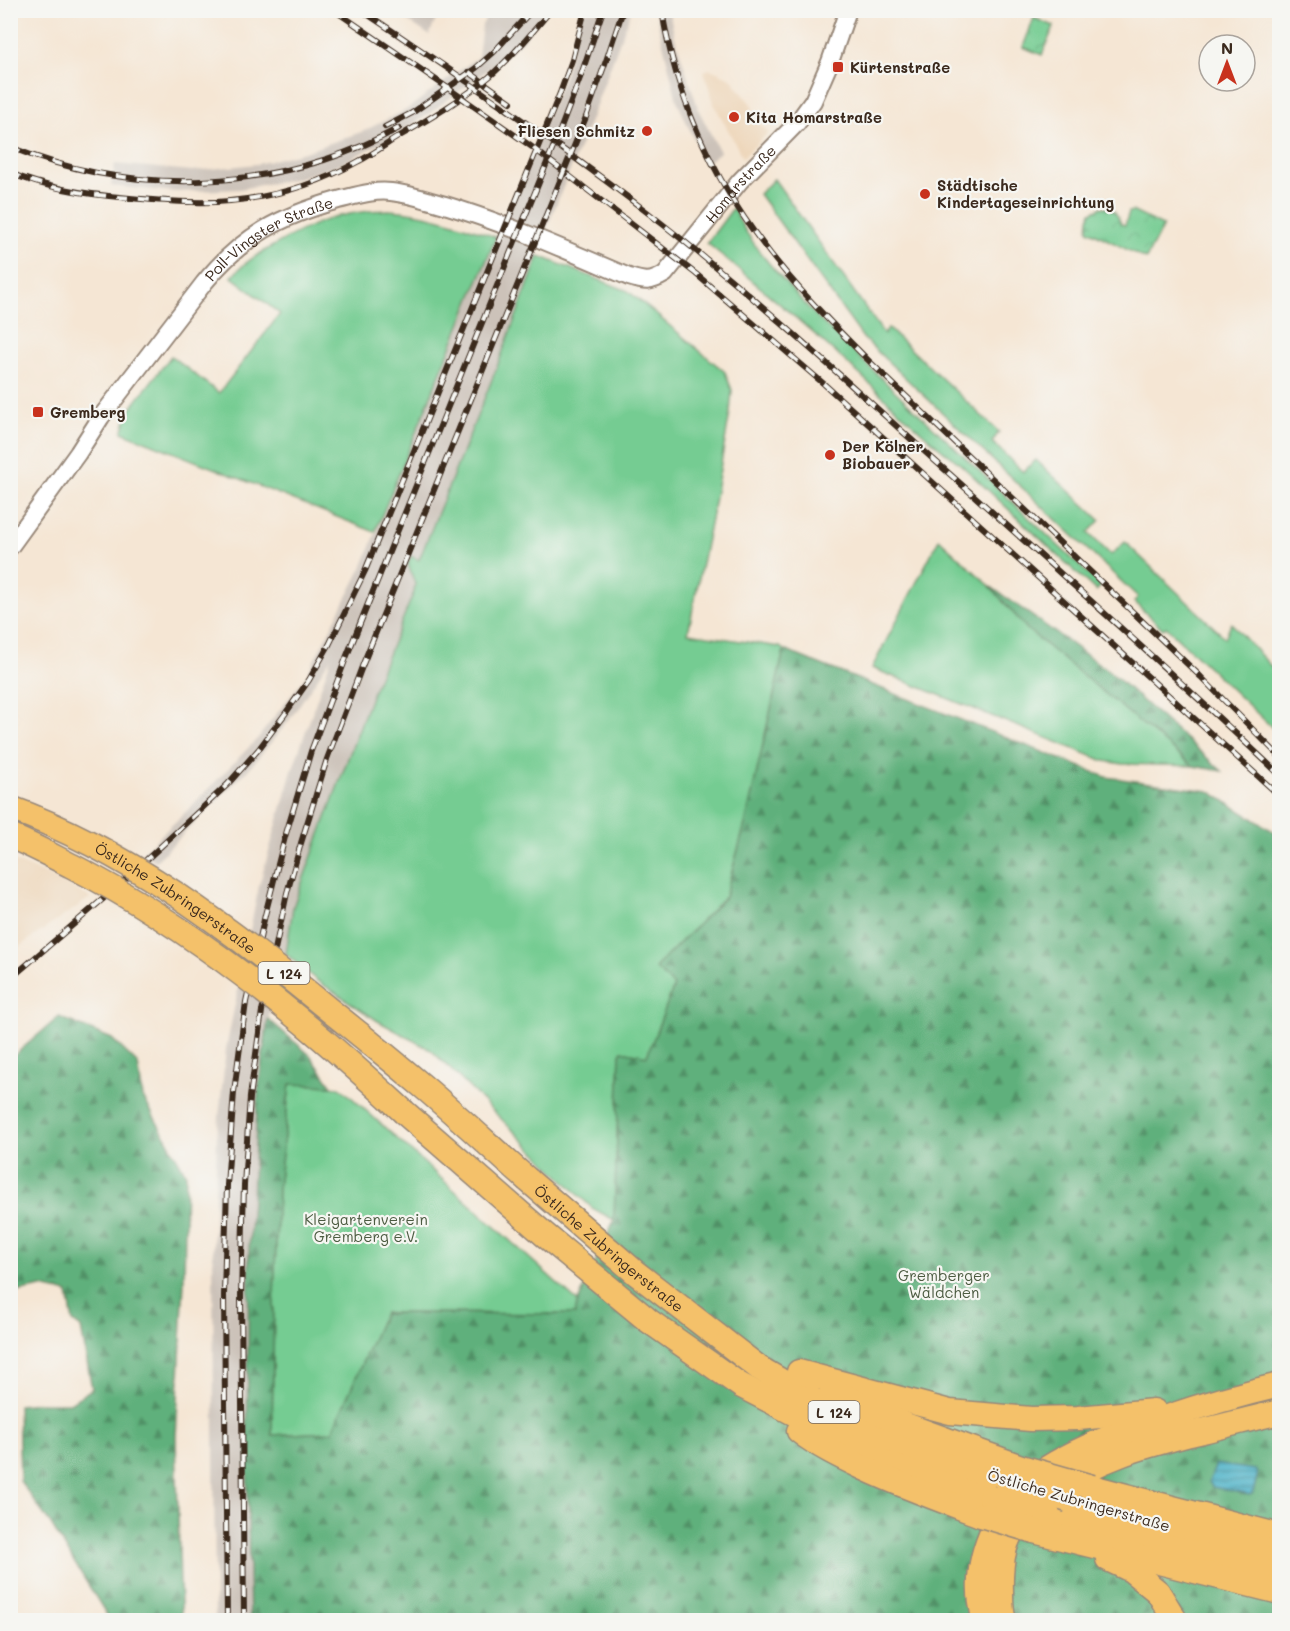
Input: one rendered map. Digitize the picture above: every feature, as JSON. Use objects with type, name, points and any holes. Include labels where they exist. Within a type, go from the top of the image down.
[{"type":"highway","name":"Östliche Zubringerstraße","points":[[10,808],[68,832],[114,856],[214,920],[283,972],[426,1089],[636,1273],[759,1368],[832,1411],[1000,1490]]},
{"type":"highway","name":"Östliche Zubringerstraße","points":[[10,836],[102,881],[144,906],[231,966],[345,1058],[536,1228],[649,1321],[741,1384],[808,1438],[842,1457],[923,1494],[1000,1490],[1068,1500],[1280,1554]]},
{"type":"highway","points":[[681,1307],[840,1395],[903,1424],[1000,1490],[1041,1523],[1068,1540],[1131,1570],[1158,1592],[1175,1620]]},
{"type":"highway","points":[[799,1372],[950,1412],[1028,1419],[1078,1418],[1198,1407]]},
{"type":"highway","points":[[985,1620],[982,1612],[980,1582],[981,1563],[986,1546],[1000,1513],[1014,1494],[1032,1479],[1071,1455],[1115,1434],[1198,1407],[1280,1385]]},
{"type":"highway","points":[[1004,1620],[1000,1581],[1004,1546],[1017,1521],[1047,1494],[1092,1465],[1137,1448],[1280,1412]]},
{"type":"highway","points":[[1000,1490],[1092,1487],[1280,1536]]},
{"type":"highway","name":"Östliche Zubringerstraße","points":[[1041,1523],[1280,1575]]},
{"type":"highway","points":[[1068,1540],[1280,1592]]},
{"type":"street","name":"Homarstraße","points":[[649,281],[665,274],[741,181],[797,123],[813,101],[848,10]]},
{"type":"street","name":"Poll-Vingster Straße","points":[[10,547],[78,453],[101,417],[213,272],[250,238],[291,215],[363,194],[382,192],[402,194],[458,209],[501,224],[628,277],[649,281]]},
{"type":"shaded area","points":[[491,10],[547,11],[523,40],[497,63],[424,117],[385,141],[338,165],[298,178],[240,189],[176,192],[111,186],[115,164],[192,171],[257,164],[305,152],[364,131],[406,110],[478,57],[482,25]]},
{"type":"shaded area","points":[[393,11],[440,11],[429,35]]},
{"type":"shaded area","points":[[582,11],[631,11],[537,252],[539,256],[495,372],[419,560],[411,556],[414,592],[373,691],[293,907],[286,954],[268,1019],[258,1092],[249,1251],[247,1458],[250,1620],[215,1620],[213,1250],[217,1136],[226,1049],[259,886],[292,771],[331,658],[288,722],[248,770],[156,861],[142,853],[189,809],[258,738],[306,676],[363,566],[428,401],[565,74]]},
{"type":"shaded area","points":[[655,11],[669,11],[675,38],[699,111],[720,152],[705,164],[677,101]]},
{"type":"shaded area","points":[[710,69],[731,78],[753,107],[749,116],[769,132],[743,158],[713,102],[704,71]]},
{"type":"shaded area","points":[[11,860],[62,881],[90,898],[11,952]]},
{"type":"green space","points":[[1034,18],[1054,26],[1042,55],[1023,47]]},
{"type":"green space","points":[[774,179],[884,334],[888,328],[999,432],[992,442],[1023,472],[1036,460],[1100,520],[1088,533],[1111,555],[1125,542],[1225,638],[1231,623],[1279,675],[1279,734],[1166,627],[1163,629],[1134,602],[1138,597],[863,338],[759,194]]},
{"type":"green space","points":[[1102,207],[1114,212],[1121,224],[1125,225],[1129,212],[1132,211],[1163,226],[1146,259],[1088,230],[1091,212]]},
{"type":"green space","points":[[733,208],[761,253],[820,320],[1101,586],[1096,591],[959,463],[812,332],[707,243]]},
{"type":"green space","points":[[389,210],[430,216],[496,237],[375,532],[122,432],[130,409],[171,356],[219,393],[280,314],[232,277],[246,263],[288,238],[328,219],[356,213]]},
{"type":"green space","points":[[539,256],[628,291],[725,372],[732,390],[730,413],[688,633],[780,647],[784,650],[746,821],[725,897],[656,968],[674,986],[647,1056],[622,1051],[620,1054],[614,1220],[592,1208],[431,1050],[378,1021],[316,980],[286,954],[293,907],[373,691],[414,592],[415,584],[408,564],[411,556],[419,560]]},
{"type":"green space","points":[[939,539],[990,586],[1028,630],[1193,766],[1123,764],[1104,761],[872,668]]},
{"type":"green space","points":[[990,586],[1109,671],[1222,771],[1193,766],[1028,630]]},
{"type":"green space","name":"Gremberger Wäldchen","points":[[784,650],[1106,777],[1209,791],[1279,835],[1279,1620],[250,1620],[247,1458],[249,1251],[258,1092],[268,1019],[310,1055],[332,1086],[290,1084],[278,1189],[272,1435],[332,1432],[384,1313],[575,1314],[578,1302],[614,1220],[620,1054],[622,1051],[647,1056],[674,986],[655,968],[725,897],[746,821]]},
{"type":"green space","points":[[59,1017],[112,1039],[138,1064],[143,1097],[186,1174],[184,1282],[176,1437],[182,1620],[110,1620],[50,1523],[20,1481],[18,1405],[70,1403],[92,1389],[81,1328],[73,1322],[68,1293],[42,1287],[11,1293],[11,1058]]},
{"type":"green space","name":"Kleigartenverein Gremberg e.V.","points":[[290,1083],[340,1087],[578,1302],[575,1314],[384,1313],[332,1432],[272,1435],[278,1189]]},
{"type":"water","points":[[1216,1464],[1256,1470],[1258,1473],[1253,1493],[1250,1495],[1212,1487],[1209,1482]]},
{"type":"railway","points":[[334,10],[532,147],[696,274],[824,384],[1280,796]]},
{"type":"railway","points":[[361,10],[554,142],[665,226],[734,282],[1064,576],[1280,775]]},
{"type":"railway","points":[[385,127],[412,113],[476,68],[494,52],[532,10]]},
{"type":"railway","points":[[10,173],[24,179],[84,193],[180,202],[247,199],[297,188],[329,176],[364,158],[467,94],[506,61],[551,10]]},
{"type":"railway","points":[[10,979],[117,887],[227,785],[258,750],[309,680],[365,571],[560,93],[572,60],[585,10]]},
{"type":"railway","points":[[227,1620],[224,1295],[227,1185],[234,1092],[246,1002],[265,915],[285,837],[311,751],[346,658],[559,133],[603,10]]},
{"type":"railway","points":[[244,1620],[241,1295],[244,1185],[250,1097],[262,1011],[287,893],[327,759],[363,664],[586,117],[623,10]]},
{"type":"railway","points":[[662,10],[676,73],[686,103],[712,163],[745,218],[788,275],[871,363],[1201,677],[1280,757]]},
{"type":"railway","points":[[469,72],[511,102]]},
{"type":"railway","points":[[10,147],[58,163],[107,175],[157,180],[207,181],[257,176],[306,165],[354,149],[399,128]]},
{"type":"place","name":"Kürtenstraße","points":[[838,67]]},
{"type":"place","name":"Kita Homarstraße","points":[[734,117]]},
{"type":"place","name":"Fliesen Schmitz","points":[[647,131]]},
{"type":"place","name":"Städtische Kindertageseinrichtung","points":[[925,194]]},
{"type":"place","name":"Gremberg","points":[[38,412]]},
{"type":"place","name":"Der Kölner Biobauer","points":[[830,455]]}]
